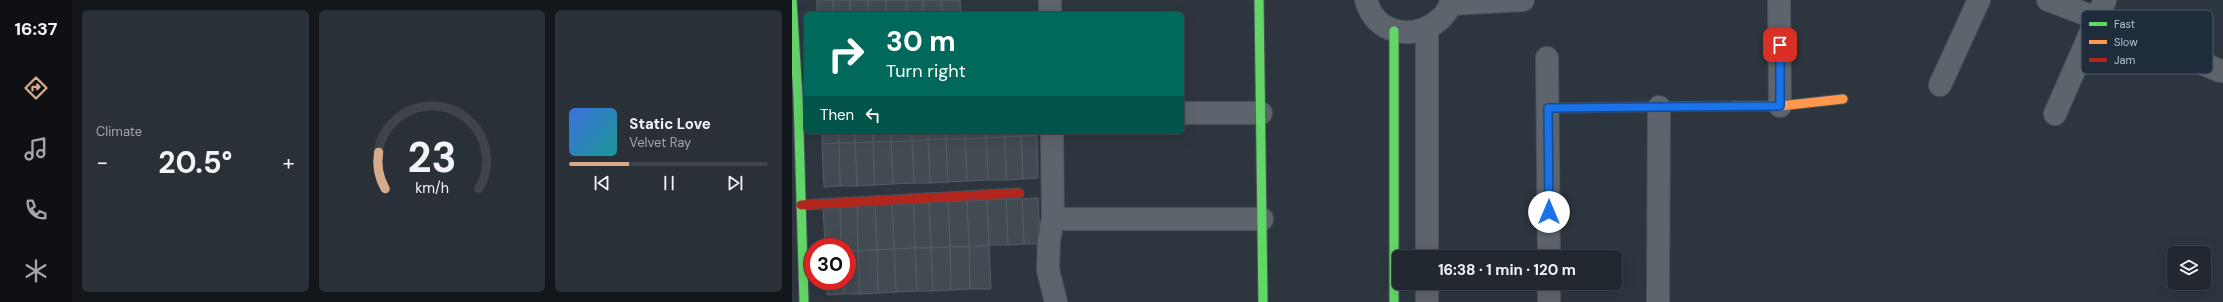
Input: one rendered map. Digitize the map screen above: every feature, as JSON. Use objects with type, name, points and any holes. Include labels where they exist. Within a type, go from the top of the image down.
[{"type":"street","points":[[792,0],[802,97],[801,204],[797,255],[804,302]]},
{"type":"street","points":[[1050,0],[1050,12]]},
{"type":"street","points":[[1259,0],[1263,302]]},
{"type":"street","points":[[1366,0],[1368,8],[1379,22],[1394,31],[1411,33],[1427,29],[1443,17],[1451,2],[1523,0]]},
{"type":"street","points":[[1779,0],[1780,106]]},
{"type":"street","points":[[1940,85],[1979,0]]},
{"type":"street","points":[[2048,0],[2100,9]]},
{"type":"street","points":[[1427,29],[1427,250]]},
{"type":"street","points":[[1394,31],[1394,302]]},
{"type":"street","points":[[2055,114],[2081,53]]},
{"type":"street","points":[[1547,58],[1549,250]]},
{"type":"street","points":[[2213,67],[2220,71]]},
{"type":"street","points":[[1548,108],[1780,106],[1843,99]]},
{"type":"street","points":[[1658,302],[1659,107]]},
{"type":"street","points":[[1184,112],[1261,113]]},
{"type":"street","points":[[1052,134],[1053,219],[1049,240],[1048,270],[1056,302]]},
{"type":"street","points":[[801,204],[1019,193]]},
{"type":"street","points":[[1053,219],[1262,219]]},
{"type":"street","points":[[1427,290],[1427,302]]},
{"type":"street","points":[[1549,290],[1549,302]]},
{"type":"building","points":[[817,0],[833,0],[834,12],[817,12]]},
{"type":"building","points":[[833,0],[850,0],[850,12],[834,12]]},
{"type":"building","points":[[850,0],[868,0],[869,12],[850,12]]},
{"type":"building","points":[[868,0],[886,0],[886,12],[869,12]]},
{"type":"building","points":[[886,0],[907,0],[907,12],[886,12]]},
{"type":"building","points":[[907,0],[923,0],[923,12],[907,12]]},
{"type":"building","points":[[923,0],[941,0],[942,12],[923,12]]},
{"type":"building","points":[[941,0],[960,0],[961,12],[942,12]]},
{"type":"building","points":[[822,134],[838,134],[839,143],[822,144]]},
{"type":"building","points":[[838,134],[855,134],[855,143],[839,143]]},
{"type":"building","points":[[855,134],[873,134],[873,142],[855,143]]},
{"type":"building","points":[[873,134],[891,134],[891,142],[873,142]]},
{"type":"building","points":[[891,134],[912,134],[912,141],[891,142]]},
{"type":"building","points":[[912,134],[928,134],[928,140],[912,141]]},
{"type":"building","points":[[928,134],[946,134],[946,139],[928,140]]},
{"type":"building","points":[[946,134],[965,134],[965,139],[946,139]]},
{"type":"building","points":[[965,134],[985,134],[986,138],[965,139]]},
{"type":"building","points":[[985,134],[1005,134],[1005,137],[986,138]]},
{"type":"building","points":[[1005,134],[1021,134],[1021,136],[1005,137]]},
{"type":"building","points":[[1021,134],[1036,134],[1037,136],[1021,136]]},
{"type":"building","points":[[1021,136],[1037,136],[1038,178],[1023,179]]},
{"type":"building","points":[[1021,136],[1023,179],[1006,180],[1005,137]]},
{"type":"building","points":[[1005,137],[1006,180],[988,180],[986,138]]},
{"type":"building","points":[[986,138],[988,180],[967,181],[965,139]]},
{"type":"building","points":[[946,139],[948,182],[930,183],[928,140]]},
{"type":"building","points":[[946,139],[965,139],[967,181],[948,182]]},
{"type":"building","points":[[928,140],[930,183],[914,183],[912,141]]},
{"type":"building","points":[[912,141],[914,183],[893,184],[891,142]]},
{"type":"building","points":[[873,142],[875,185],[857,186],[855,143]]},
{"type":"building","points":[[873,142],[891,142],[893,184],[875,185]]},
{"type":"building","points":[[839,143],[855,143],[857,186],[840,186]]},
{"type":"building","points":[[839,143],[840,186],[824,187],[822,144]]},
{"type":"building","points":[[1038,198],[1040,244],[1024,244],[1022,199]]},
{"type":"building","points":[[1006,199],[1022,199],[1024,244],[1008,245]]},
{"type":"building","points":[[1006,199],[1008,245],[989,245],[987,200]]},
{"type":"building","points":[[987,200],[989,245],[969,247],[967,201]]},
{"type":"building","points":[[967,201],[969,247],[950,247],[948,202]]},
{"type":"building","points":[[948,202],[950,247],[931,248],[929,203]]},
{"type":"building","points":[[914,203],[915,248],[894,249],[892,204]]},
{"type":"building","points":[[914,203],[929,203],[931,248],[915,248]]},
{"type":"building","points":[[892,204],[894,249],[877,250],[875,205]]},
{"type":"building","points":[[857,205],[875,205],[877,250],[858,251]]},
{"type":"building","points":[[857,205],[858,251],[856,251],[856,238],[841,238],[840,206]]},
{"type":"building","points":[[840,206],[841,238],[825,238],[823,207]]},
{"type":"building","points":[[989,245],[991,289],[970,289],[969,247]]},
{"type":"building","points":[[950,247],[951,290],[933,291],[931,248]]},
{"type":"building","points":[[950,247],[969,247],[970,289],[951,290]]},
{"type":"building","points":[[915,248],[931,248],[933,291],[917,291]]},
{"type":"building","points":[[915,248],[917,291],[896,292],[894,249]]},
{"type":"building","points":[[894,249],[896,292],[878,293],[877,250]]},
{"type":"building","points":[[877,250],[878,293],[860,294],[858,251]]},
{"type":"building","points":[[856,251],[858,251],[860,294],[844,294],[844,290],[856,290]]},
{"type":"building","points":[[827,290],[844,290],[844,294],[827,295]]},
{"type":"traffic: fast","points":[[792,0],[798,97],[804,302]]},
{"type":"traffic: fast","points":[[1259,0],[1263,302]]},
{"type":"traffic: fast","points":[[1394,31],[1394,302]]},
{"type":"traffic: slow","points":[[1734,106],[1780,106],[1843,99]]},
{"type":"traffic: jam","points":[[1548,108],[1734,106]]},
{"type":"traffic: jam","points":[[801,205],[1019,193]]},
{"type":"route","points":[[1549,212],[1548,108],[1780,106],[1780,45]]}]
